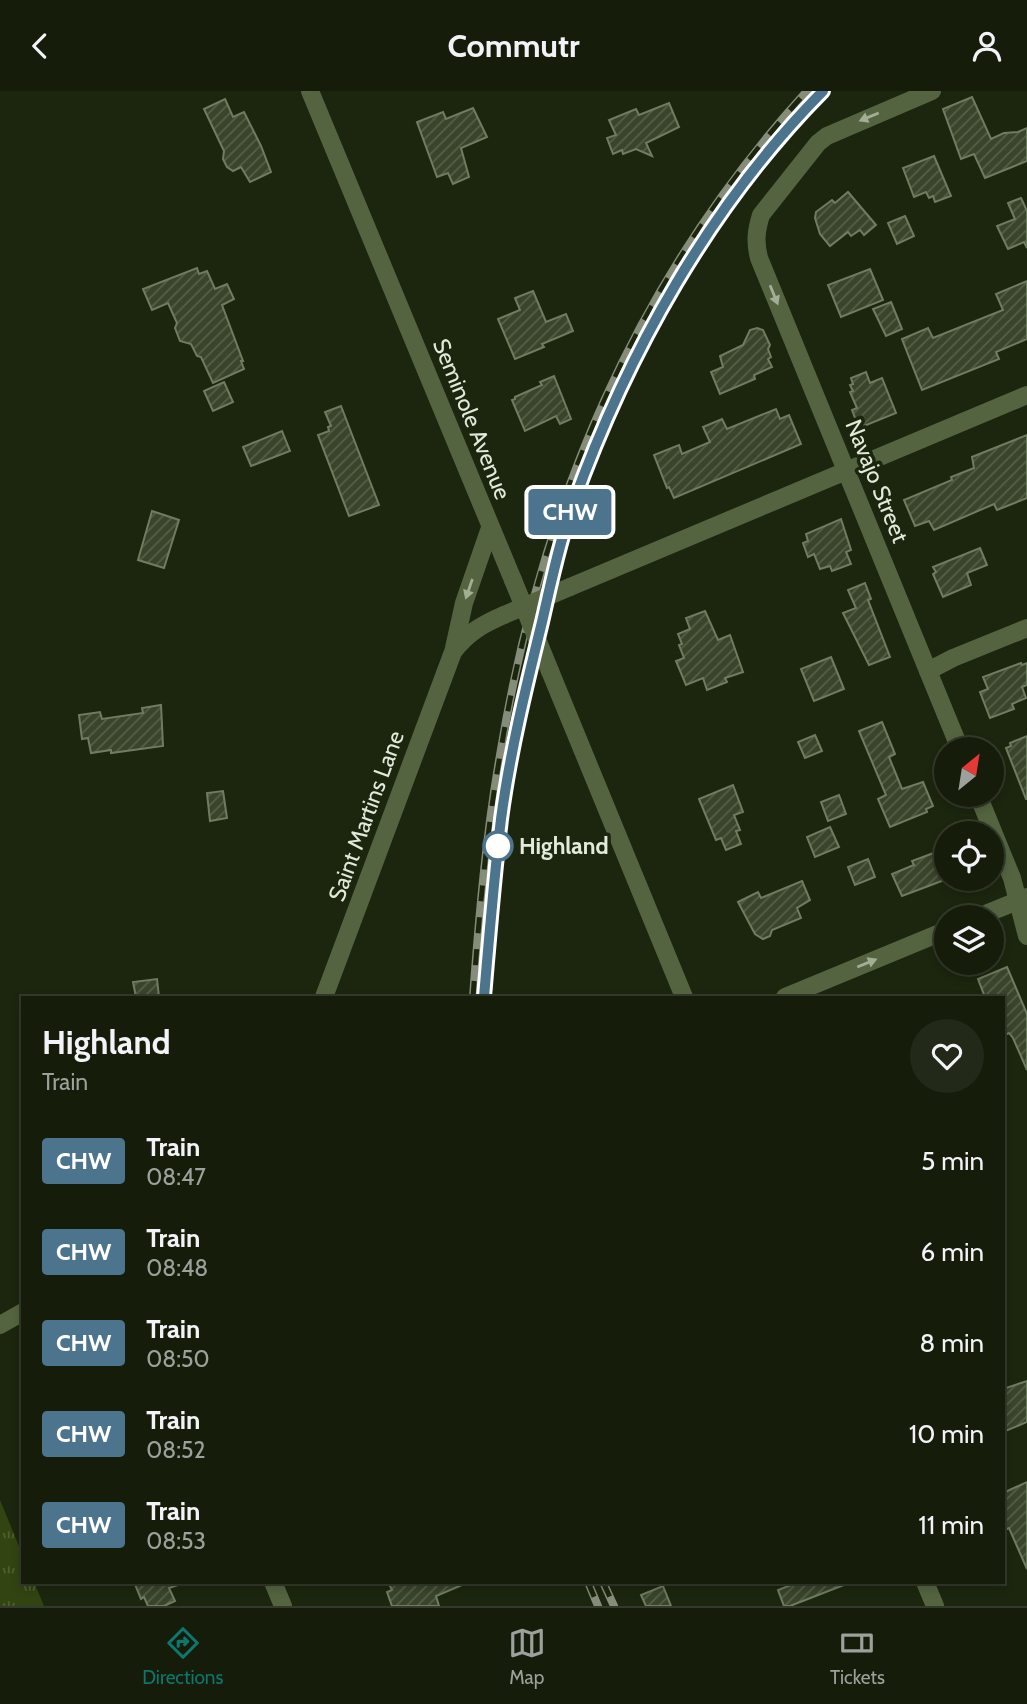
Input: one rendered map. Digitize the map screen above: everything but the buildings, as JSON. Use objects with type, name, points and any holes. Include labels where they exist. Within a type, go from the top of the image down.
[{"type":"street","name":"Seminole Avenue","points":[[310,91],[684,996]]},
{"type":"street","name":"Navajo Street","points":[[932,91],[837,130],[818,143],[767,207],[757,230],[755,244],[955,737]]},
{"type":"street","name":"Saint Martins Lane","points":[[453,652],[470,632],[523,606],[1027,395]]},
{"type":"street","name":"Saint Martins Lane","points":[[324,996],[453,652],[464,603],[490,528]]},
{"type":"street","points":[[928,671],[1027,628]]},
{"type":"street","points":[[983,807],[1023,899],[1027,936]]},
{"type":"street","points":[[1004,907],[1023,899]]},
{"type":"street","points":[[787,996],[934,935]]},
{"type":"street","points":[[0,1325],[21,1313]]},
{"type":"street","points":[[274,1584],[283,1606]]},
{"type":"street","points":[[926,1584],[935,1606]]},
{"type":"green space","points":[[0,1500],[21,1551],[21,1584],[35,1584],[44,1606],[0,1606]]},
{"type":"railway","points":[[473,996],[484,876],[500,755],[518,662],[541,572],[570,485],[604,400],[645,318],[692,239],[746,164],[807,91]]},
{"type":"railway","points":[[484,996],[496,863],[508,770],[551,581],[573,504],[619,392],[676,284],[708,232],[744,183],[823,91]]},
{"type":"railway","points":[[589,1584],[598,1606]]},
{"type":"railway","points":[[604,1584],[614,1606]]},
{"type":"train","name":"CHW","points":[[484,996],[501,818],[519,718],[559,551],[573,505],[614,404],[660,312],[734,197],[783,135],[823,91]]},
{"type":"place","name":"Highland","points":[[498,846]]}]
